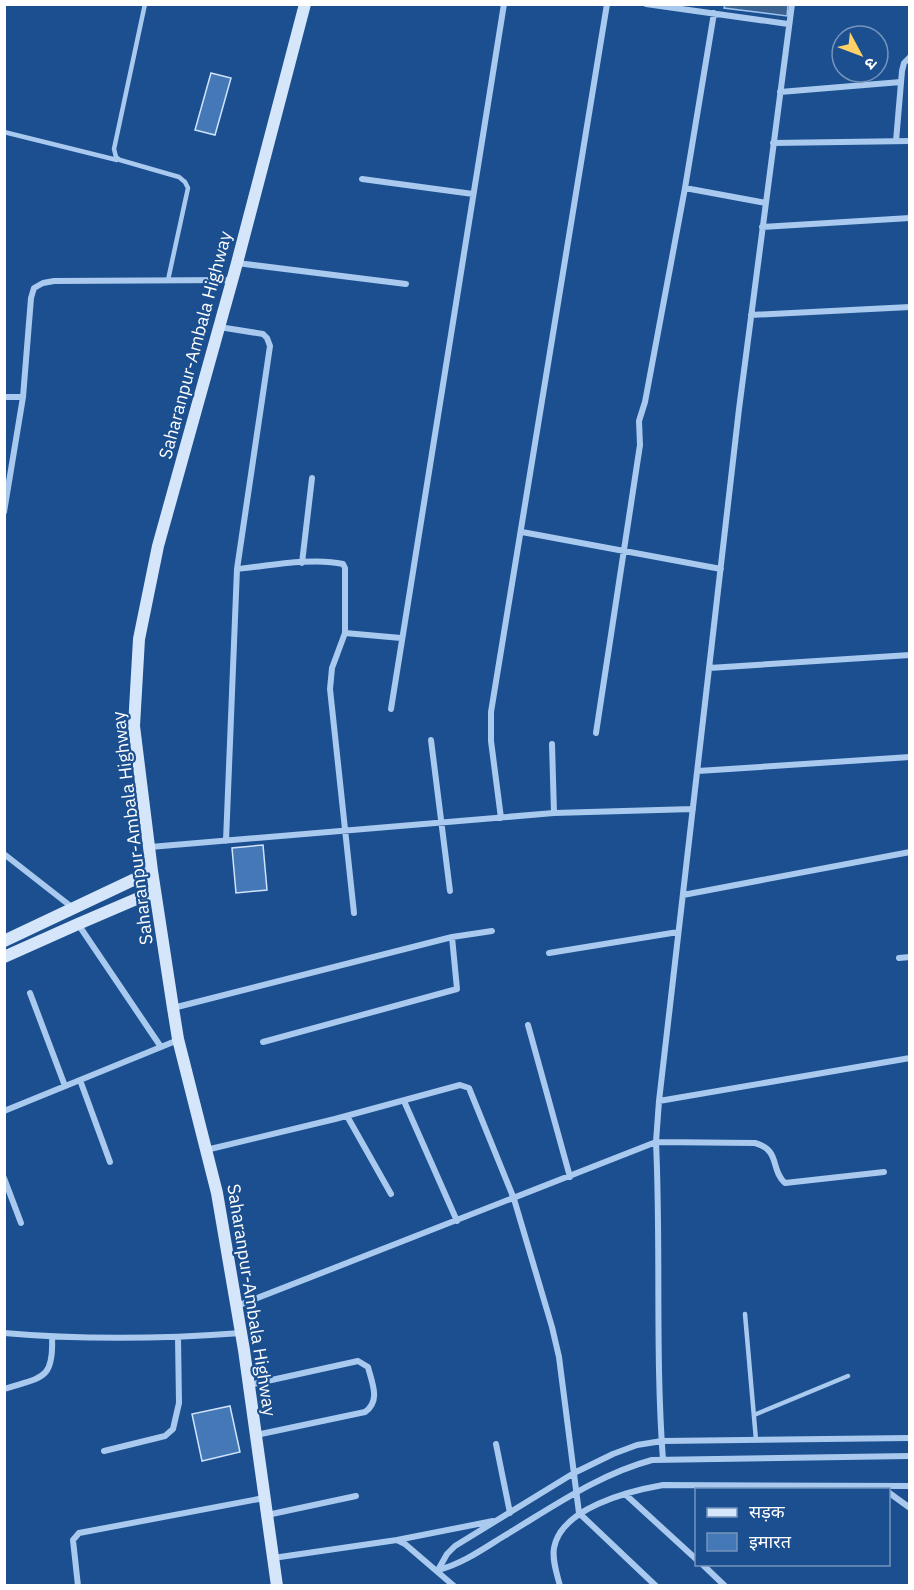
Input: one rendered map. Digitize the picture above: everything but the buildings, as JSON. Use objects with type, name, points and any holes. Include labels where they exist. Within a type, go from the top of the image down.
[{"type":"main road","name":"Saharanpur-Ambala Highway","points":[[277,1586],[249,1385],[217,1193],[178,1039],[152,871],[134,726],[139,639],[158,546],[237,263],[305,4]]},
{"type":"main road","points":[[4,940],[152,871]]},
{"type":"main road","points":[[4,957],[155,891]]},
{"type":"street","points":[[391,709],[504,4]]},
{"type":"street","points":[[501,818],[491,741],[491,712],[607,4]]},
{"type":"street","points":[[646,4],[788,24]]},
{"type":"street","points":[[596,733],[640,445],[639,421],[645,402],[717,14],[722,4]]},
{"type":"street","points":[[663,1460],[658,1287],[660,1232],[656,1142],[659,1101],[751,315],[792,4]]},
{"type":"street","points":[[896,141],[901,82],[904,63],[909,57]]},
{"type":"street","points":[[780,92],[901,82]]},
{"type":"street","points":[[773,143],[909,141]]},
{"type":"street","points":[[362,179],[473,194]]},
{"type":"street","points":[[685,188],[765,202]]},
{"type":"street","points":[[762,227],[909,218]]},
{"type":"street","points":[[237,263],[406,284]]},
{"type":"street","points":[[4,512],[23,396],[31,298],[34,288],[54,281],[232,280]]},
{"type":"street","points":[[751,315],[909,307]]},
{"type":"street","points":[[219,327],[263,334],[270,346],[237,569],[226,841]]},
{"type":"street","points":[[4,397],[23,396]]},
{"type":"street","points":[[302,563],[312,478]]},
{"type":"street","points":[[522,532],[721,569]]},
{"type":"street","points":[[237,569],[336,562],[343,564],[345,568],[345,633],[332,668],[330,689],[354,913]]},
{"type":"street","points":[[345,633],[401,638]]},
{"type":"street","points":[[709,668],[909,655]]},
{"type":"street","points":[[431,740],[450,891]]},
{"type":"street","points":[[552,744],[554,813]]},
{"type":"street","points":[[698,771],[909,757]]},
{"type":"street","points":[[149,847],[554,813],[693,809]]},
{"type":"street","points":[[683,895],[909,852]]},
{"type":"street","points":[[4,854],[73,908]]},
{"type":"street","points":[[78,924],[161,1047]]},
{"type":"street","points":[[173,1008],[452,937],[492,931]]},
{"type":"street","points":[[549,953],[678,932]]},
{"type":"street","points":[[262,1042],[457,989],[452,937]]},
{"type":"street","points":[[899,958],[909,957]]},
{"type":"street","points":[[30,993],[65,1086]]},
{"type":"street","points":[[528,1025],[570,1177]]},
{"type":"street","points":[[4,1111],[178,1039]]},
{"type":"street","points":[[659,1101],[909,1058]]},
{"type":"street","points":[[80,1080],[110,1161]]},
{"type":"street","points":[[207,1150],[347,1116],[460,1085],[469,1088],[514,1199],[552,1327],[559,1357],[579,1513],[656,1586]]},
{"type":"street","points":[[404,1101],[457,1221]]},
{"type":"street","points":[[347,1116],[391,1194]]},
{"type":"street","points":[[236,1307],[656,1142],[762,1144],[774,1156],[781,1179],[785,1183],[884,1173]]},
{"type":"street","points":[[4,1178],[21,1222]]},
{"type":"street","points":[[4,1333],[52,1337],[178,1338],[241,1333]]},
{"type":"street","points":[[4,1389],[45,1374],[51,1367],[53,1358],[52,1337]]},
{"type":"street","points":[[104,1451],[165,1436],[173,1430],[179,1403],[178,1338]]},
{"type":"street","points":[[249,1385],[358,1361],[368,1367],[374,1394],[371,1408],[365,1412],[256,1435]]},
{"type":"street","points":[[438,1570],[447,1554],[455,1546],[574,1473],[637,1445],[662,1442],[909,1438]]},
{"type":"street","points":[[496,1444],[510,1513]]},
{"type":"street","points":[[438,1570],[450,1568],[471,1557],[576,1492],[633,1465],[652,1460],[909,1456]]},
{"type":"street","points":[[560,1586],[554,1548],[562,1530],[579,1513],[625,1494],[663,1485],[830,1488]]},
{"type":"street","points":[[890,1488],[909,1486]]},
{"type":"street","points":[[890,1493],[909,1508]]},
{"type":"street","points":[[625,1494],[695,1558]]},
{"type":"street","points":[[267,1515],[356,1496]]},
{"type":"street","points":[[78,1586],[73,1540],[79,1533],[264,1498]]},
{"type":"street","points":[[273,1558],[397,1540],[497,1521]]},
{"type":"street","points":[[397,1540],[438,1570],[454,1586]]},
{"type":"street","points":[[704,1566],[725,1586]]},
{"type":"lane","points":[[120,160],[116,157],[114,149],[145,4]]},
{"type":"lane","points":[[4,132],[120,160],[179,177],[185,182],[188,188],[168,280]]},
{"type":"lane","points":[[745,1314],[756,1440]]},
{"type":"lane","points":[[754,1415],[848,1376]]},
{"type":"water","points":[[725,4],[788,4],[787,16],[724,8]]}]
